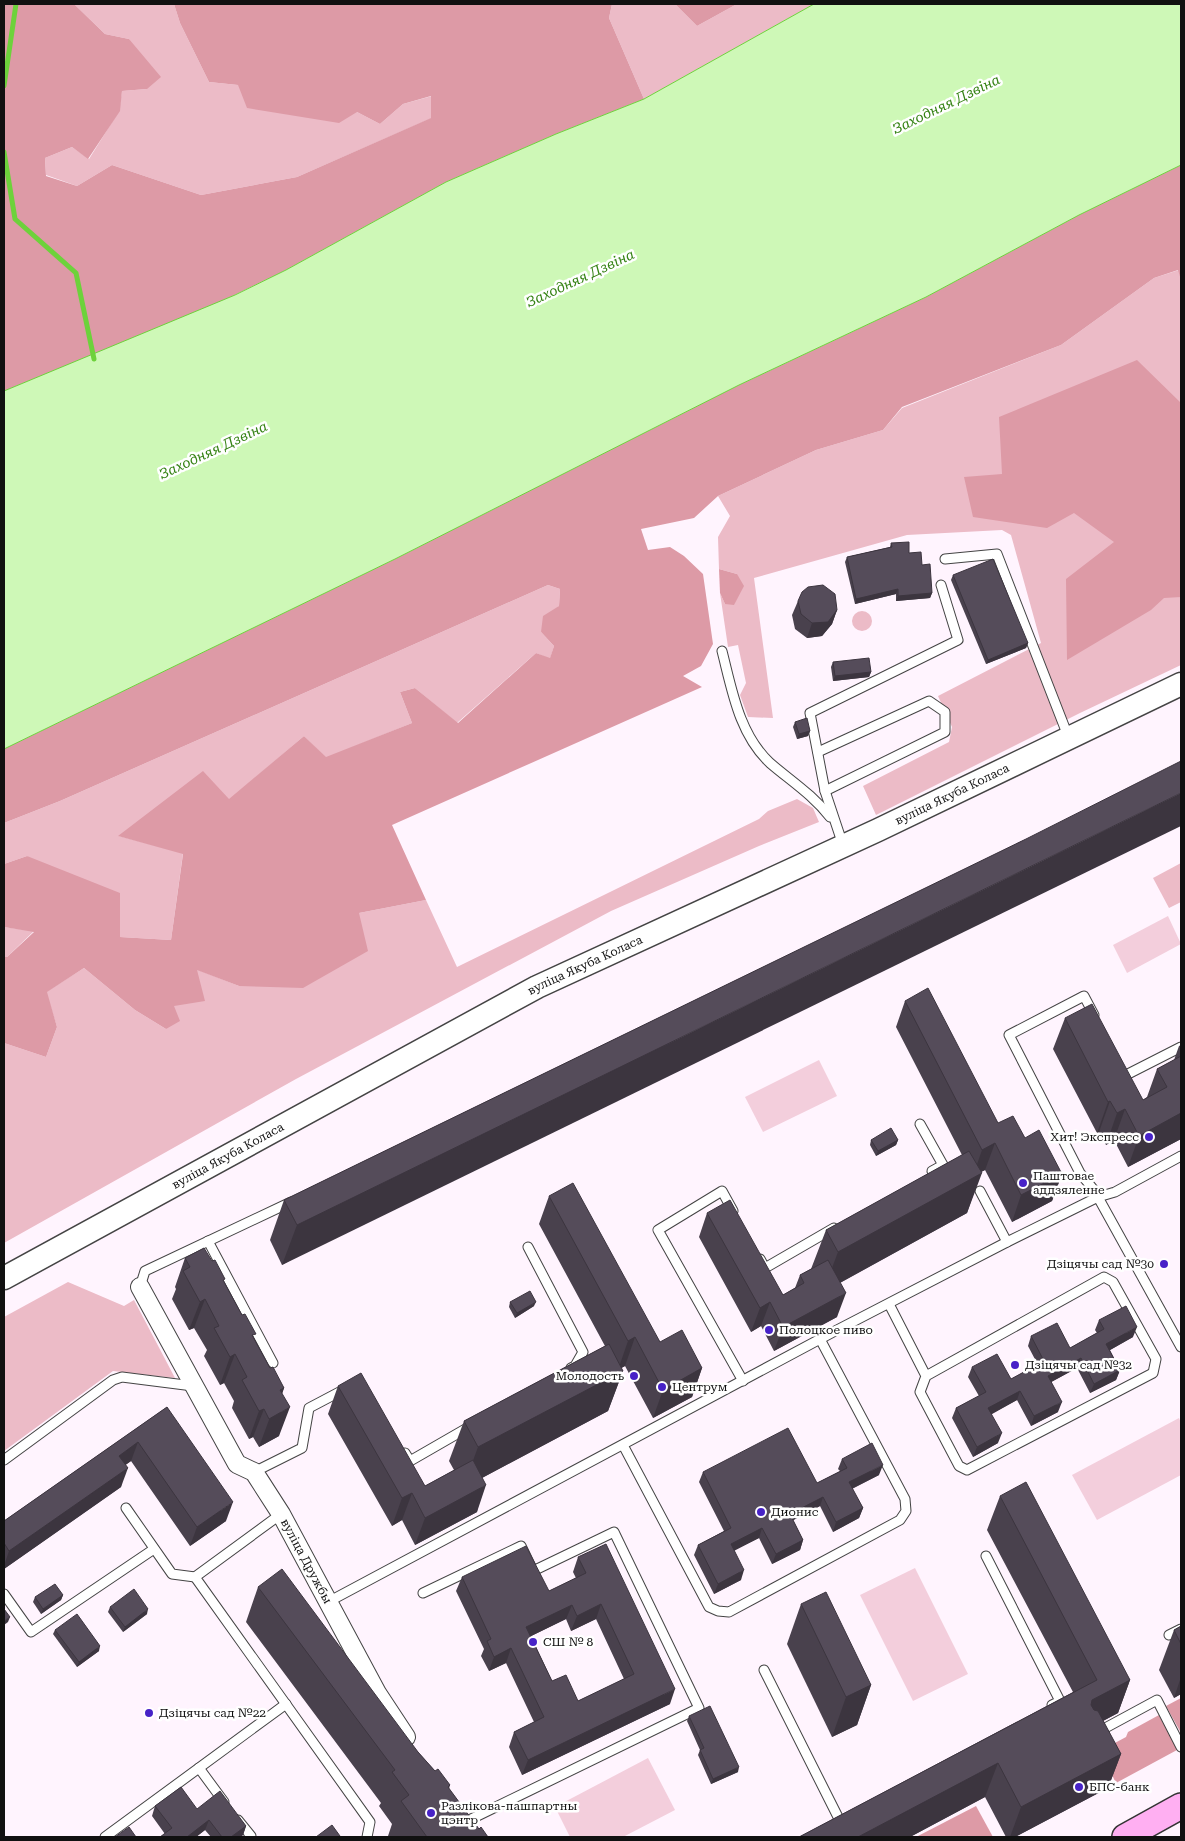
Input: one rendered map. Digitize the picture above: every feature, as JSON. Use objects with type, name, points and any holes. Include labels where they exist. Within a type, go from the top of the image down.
[{"type":"main road","points":[[1125,1837],[1181,1806]]},
{"type":"street","name":"вуліца Якуба Коласа","points":[[4,1278],[537,987],[843,844],[878,830],[1068,736],[1181,684]]},
{"type":"street","name":"вуліца Дружбы","points":[[140,1287],[237,1464],[254,1472],[281,1514],[377,1693],[414,1750]]},
{"type":"street","points":[[452,1806],[474,1837]]},
{"type":"lane","points":[[945,559],[997,554],[1068,736]]},
{"type":"lane","points":[[843,844],[833,821],[825,791],[810,713],[958,640],[941,585]]},
{"type":"lane","points":[[722,651],[740,721],[769,761],[818,801],[833,821]]},
{"type":"lane","points":[[818,752],[929,701],[945,712],[945,732],[825,791]]},
{"type":"lane","points":[[1099,1024],[1084,996],[1009,1036],[1080,1173],[1098,1197],[1181,1347]]},
{"type":"lane","points":[[1126,1075],[1181,1047]]},
{"type":"lane","points":[[920,1124],[943,1165],[926,1175]]},
{"type":"lane","points":[[328,1602],[820,1339],[1007,1242],[1098,1197],[1115,1192],[1181,1156]]},
{"type":"lane","points":[[736,1217],[722,1191],[658,1230],[742,1381]]},
{"type":"lane","points":[[980,1191],[1007,1242]]},
{"type":"lane","points":[[140,1287],[145,1271],[298,1199]]},
{"type":"lane","points":[[755,1251],[765,1268],[841,1224]]},
{"type":"lane","points":[[208,1241],[273,1363]]},
{"type":"lane","points":[[528,1247],[583,1352],[575,1366],[559,1375]]},
{"type":"lane","points":[[889,1304],[926,1376],[920,1392],[959,1466],[968,1470],[1153,1373],[1156,1359],[1113,1282],[1104,1277],[926,1376]]},
{"type":"lane","points":[[623,1445],[709,1607],[718,1611],[729,1612],[900,1520],[906,1510],[905,1499],[820,1339]]},
{"type":"lane","points":[[4,1460],[113,1380],[122,1377],[193,1386]]},
{"type":"lane","points":[[254,1472],[302,1448],[309,1408],[353,1385]]},
{"type":"lane","points":[[400,1445],[410,1461],[476,1423]]},
{"type":"lane","points":[[126,1508],[172,1574],[195,1576],[281,1514]]},
{"type":"lane","points":[[423,1593],[521,1546],[533,1570],[614,1532],[699,1708],[463,1823]]},
{"type":"lane","points":[[4,1594],[32,1632],[154,1549]]},
{"type":"lane","points":[[986,1556],[1060,1701],[1043,1710]]},
{"type":"lane","points":[[195,1576],[370,1822],[367,1837]]},
{"type":"lane","points":[[1169,1635],[1181,1629]]},
{"type":"lane","points":[[764,1670],[844,1817],[831,1824]]},
{"type":"lane","points":[[1085,1739],[1157,1700],[1181,1747]]},
{"type":"lane","points":[[105,1837],[286,1704]]},
{"type":"lane","points":[[199,1768],[251,1836],[249,1837]]},
{"type":"shaded area","points":[[4,4],[74,4],[105,34],[129,39],[161,77],[147,89],[122,91],[120,111],[88,159],[72,147],[45,158],[46,176],[77,186],[112,165],[201,195],[297,177],[431,118],[431,96],[403,104],[380,124],[357,112],[339,123],[247,108],[238,85],[209,82],[180,23],[174,4],[612,4],[609,18],[644,99],[556,134],[446,182],[286,270],[212,306],[4,391]]},
{"type":"shaded area","points":[[74,4],[174,4],[180,23],[209,82],[238,85],[357,112],[380,124],[403,104],[432,96],[432,118],[297,177],[201,195],[112,165],[77,186],[46,175],[45,158],[72,147],[89,159],[119,111],[122,91],[147,89],[129,39],[105,34]]},
{"type":"shaded area","points":[[612,4],[675,4],[697,26],[737,4],[814,4],[644,99],[609,18]]},
{"type":"shaded area","points":[[675,4],[737,4],[697,26]]},
{"type":"shaded area","points":[[1181,165],[1181,280],[1178,270],[1154,278],[1061,345],[902,407],[883,430],[816,450],[718,496],[694,518],[641,529],[648,550],[670,547],[684,556],[703,574],[713,644],[701,666],[683,676],[702,687],[392,825],[426,900],[359,913],[368,951],[303,988],[239,986],[197,970],[205,1001],[174,1006],[180,1021],[166,1029],[135,1010],[84,968],[47,992],[57,1027],[46,1057],[4,1043],[4,957],[7,957],[34,932],[4,927],[4,864],[27,856],[120,893],[120,937],[171,940],[183,854],[118,836],[203,771],[229,799],[304,736],[326,757],[412,723],[400,692],[415,688],[458,723],[536,653],[550,658],[554,646],[541,632],[543,616],[559,606],[560,589],[548,585],[60,801],[4,823],[4,749],[395,559],[739,385],[926,297],[1079,215]]},
{"type":"shaded area","points":[[1179,270],[1181,280],[1181,665],[1080,713],[876,815],[863,786],[949,742],[952,727],[938,696],[1041,643],[1011,535],[1002,530],[907,535],[754,578],[773,718],[748,717],[740,695],[746,683],[738,645],[728,647],[720,593],[725,604],[737,574],[719,569],[718,537],[730,516],[718,496],[816,450],[883,430],[902,408],[1061,345],[1154,278]]},
{"type":"shaded area","points":[[1137,360],[1181,403],[1181,597],[1164,598],[1151,610],[1067,660],[1066,579],[1114,542],[1074,513],[1047,528],[973,517],[964,477],[1002,474],[999,417]]},
{"type":"shaded area","points":[[719,569],[737,574],[744,586],[734,605],[725,604],[720,593]]},
{"type":"shaded area","points":[[548,585],[560,589],[559,606],[541,632],[554,646],[550,659],[536,653],[457,723],[415,688],[400,692],[412,723],[326,758],[304,736],[229,800],[119,836],[183,853],[171,940],[120,937],[27,856],[4,864],[4,823],[60,801]]},
{"type":"shaded area","points":[[862,611],[869,614],[872,621],[869,628],[862,631],[855,628],[852,621],[855,614]]},
{"type":"shaded area","points":[[797,799],[813,808],[819,822],[759,846],[611,911],[296,1079],[4,1243],[4,1043],[46,1057],[57,1027],[46,992],[84,968],[135,1010],[166,1029],[173,1006],[196,969],[239,986],[359,913],[426,900],[457,967],[759,819],[768,811]]},
{"type":"shaded area","points":[[1181,863],[1181,902],[1169,908],[1153,878]]},
{"type":"shaded area","points":[[1168,916],[1181,944],[1127,973],[1113,945]]},
{"type":"shaded area","points":[[4,927],[34,931],[7,957],[4,957]]},
{"type":"shaded area","points":[[819,1060],[837,1096],[763,1132],[745,1097]]},
{"type":"shaded area","points":[[68,1282],[124,1306],[134,1300],[175,1378],[113,1371],[4,1451],[4,1317]]},
{"type":"shaded area","points":[[1179,1418],[1181,1423],[1181,1475],[1097,1520],[1072,1475]]},
{"type":"shaded area","points":[[915,1568],[968,1674],[913,1701],[860,1595]]},
{"type":"shaded area","points":[[1181,1698],[1181,1733],[1166,1706]]},
{"type":"shaded area","points":[[1159,1715],[1177,1750],[1116,1783],[1100,1751],[1126,1737],[1128,1732]]},
{"type":"shaded area","points":[[648,1758],[675,1810],[623,1837],[570,1837],[555,1807]]},
{"type":"shaded area","points":[[976,1806],[993,1837],[916,1837]]},
{"type":"water","name":"Заходняя Дзвіна","points":[[814,4],[1181,4],[1181,165],[1079,215],[926,297],[739,385],[395,559],[4,749],[4,391],[235,295],[286,270],[446,182],[556,134],[644,99]]},
{"type":"building","points":[[909,542],[909,553],[921,552],[922,565],[930,564],[932,593],[898,596],[898,589],[856,599],[847,557],[892,547],[891,543]]},
{"type":"building","points":[[993,559],[1028,643],[988,660],[953,575]]},
{"type":"building","points":[[823,585],[835,594],[837,610],[828,622],[812,623],[801,614],[798,601],[802,592],[808,587]]},
{"type":"building","points":[[869,658],[871,672],[835,676],[833,662]]},
{"type":"building","points":[[807,718],[810,731],[799,734],[795,722]]},
{"type":"building","points":[[1181,761],[1181,793],[297,1225],[284,1200],[1026,839]]},
{"type":"building","points":[[928,988],[998,1123],[1013,1116],[1025,1138],[1039,1130],[1062,1174],[1021,1195],[995,1143],[982,1150],[905,1001]]},
{"type":"building","points":[[1092,1004],[1143,1100],[1167,1087],[1157,1069],[1181,1056],[1181,1113],[1139,1136],[1125,1109],[1117,1113],[1110,1101],[1108,1102],[1065,1018]]},
{"type":"building","points":[[891,1128],[898,1140],[878,1151],[871,1140]]},
{"type":"building","points":[[969,1151],[982,1173],[838,1252],[826,1230]]},
{"type":"building","points":[[573,1183],[660,1342],[682,1330],[702,1368],[663,1390],[635,1337],[628,1341],[549,1196]]},
{"type":"building","points":[[730,1200],[783,1295],[804,1283],[800,1275],[828,1260],[846,1293],[783,1327],[770,1302],[760,1308],[707,1213]]},
{"type":"building","points":[[204,1248],[212,1261],[215,1260],[225,1279],[223,1280],[242,1315],[245,1314],[256,1334],[252,1335],[270,1368],[273,1367],[284,1388],[280,1390],[290,1407],[269,1419],[264,1409],[259,1411],[242,1380],[247,1377],[235,1354],[230,1357],[214,1328],[219,1326],[205,1299],[200,1302],[183,1271],[190,1267],[185,1258]]},
{"type":"building","points":[[530,1291],[536,1302],[517,1313],[510,1302]]},
{"type":"building","points":[[1126,1306],[1137,1327],[1106,1344],[1120,1370],[1094,1384],[1081,1358],[1048,1376],[1062,1402],[1034,1416],[1020,1391],[988,1408],[1002,1433],[977,1447],[956,1408],[986,1392],[972,1367],[997,1354],[1011,1379],[1044,1361],[1031,1336],[1057,1323],[1070,1348],[1104,1329],[1099,1320]]},
{"type":"building","points":[[609,1344],[623,1371],[478,1447],[464,1421]]},
{"type":"building","points":[[361,1373],[425,1486],[473,1460],[486,1485],[425,1518],[412,1493],[402,1498],[338,1386]]},
{"type":"building","points":[[167,1407],[233,1502],[197,1527],[138,1442],[119,1456],[128,1468],[9,1551],[4,1543],[4,1521]]},
{"type":"building","name":"Дионис","points":[[788,1428],[817,1483],[847,1468],[842,1459],[872,1443],[883,1465],[849,1482],[863,1508],[836,1522],[823,1497],[790,1514],[803,1540],[776,1554],[762,1528],[731,1544],[744,1570],[718,1584],[698,1545],[731,1528],[703,1472]]},
{"type":"building","points":[[1026,1482],[1130,1680],[1092,1700],[1091,1705],[1094,1710],[1098,1711],[1121,1754],[1021,1807],[998,1763],[858,1837],[799,1837],[1097,1680],[1000,1496]]},
{"type":"building","points":[[606,1544],[675,1689],[528,1760],[514,1732],[544,1717],[511,1648],[494,1657],[487,1641],[491,1639],[462,1577],[526,1546],[549,1591],[586,1573],[578,1557]],"holes":[[[601,1604],[634,1674],[578,1701],[566,1675],[552,1681],[526,1627],[572,1605],[577,1616]]]},
{"type":"building","points":[[282,1569],[418,1752],[435,1771],[438,1769],[450,1785],[448,1787],[479,1829],[481,1827],[488,1837],[427,1837],[401,1801],[409,1795],[392,1772],[395,1770],[258,1587]]},
{"type":"building","points":[[55,1584],[63,1595],[43,1609],[35,1597]]},
{"type":"building","points":[[134,1589],[148,1609],[125,1627],[110,1607]]},
{"type":"building","points":[[826,1592],[871,1685],[846,1697],[801,1604]]},
{"type":"building","points":[[4,1609],[10,1617],[4,1621]]},
{"type":"building","points":[[77,1614],[100,1646],[79,1662],[55,1630]]},
{"type":"building","points":[[1181,1626],[1181,1644],[1174,1630]]},
{"type":"building","points":[[710,1706],[739,1767],[713,1779],[700,1750],[704,1748],[689,1716]]},
{"type":"building","points":[[181,1787],[197,1809],[220,1791],[246,1826],[231,1837],[222,1837],[209,1820],[187,1837],[160,1837],[172,1828],[155,1806]]},
{"type":"building","points":[[332,1825],[339,1837],[316,1837]]},
{"type":"building","points":[[129,1827],[136,1837],[115,1837]]},
{"type":"waterway","points":[[4,86],[16,4]]},
{"type":"waterway","points":[[4,152],[15,219],[76,273],[94,359]]},
{"type":"place","name":"Хит! Экспресс","points":[[1149,1137]]},
{"type":"place","name":"Паштовае аддзяленне","points":[[1023,1183]]},
{"type":"place","name":"Дзіцячы сад №30","points":[[1164,1264]]},
{"type":"place","name":"Полоцкое пиво","points":[[769,1330]]},
{"type":"place","name":"Дзіцячы сад №32","points":[[1015,1365]]},
{"type":"place","name":"Молодость","points":[[634,1376]]},
{"type":"place","name":"Центрум","points":[[662,1387]]},
{"type":"place","name":"Дионис","points":[[761,1512]]},
{"type":"place","name":"СШ № 8","points":[[533,1642]]},
{"type":"place","name":"Дзіцячы сад №22","points":[[149,1713]]},
{"type":"place","name":"БПС-банк","points":[[1079,1787]]},
{"type":"place","name":"Разлікова-пашпартны цэнтр","points":[[431,1813]]}]
